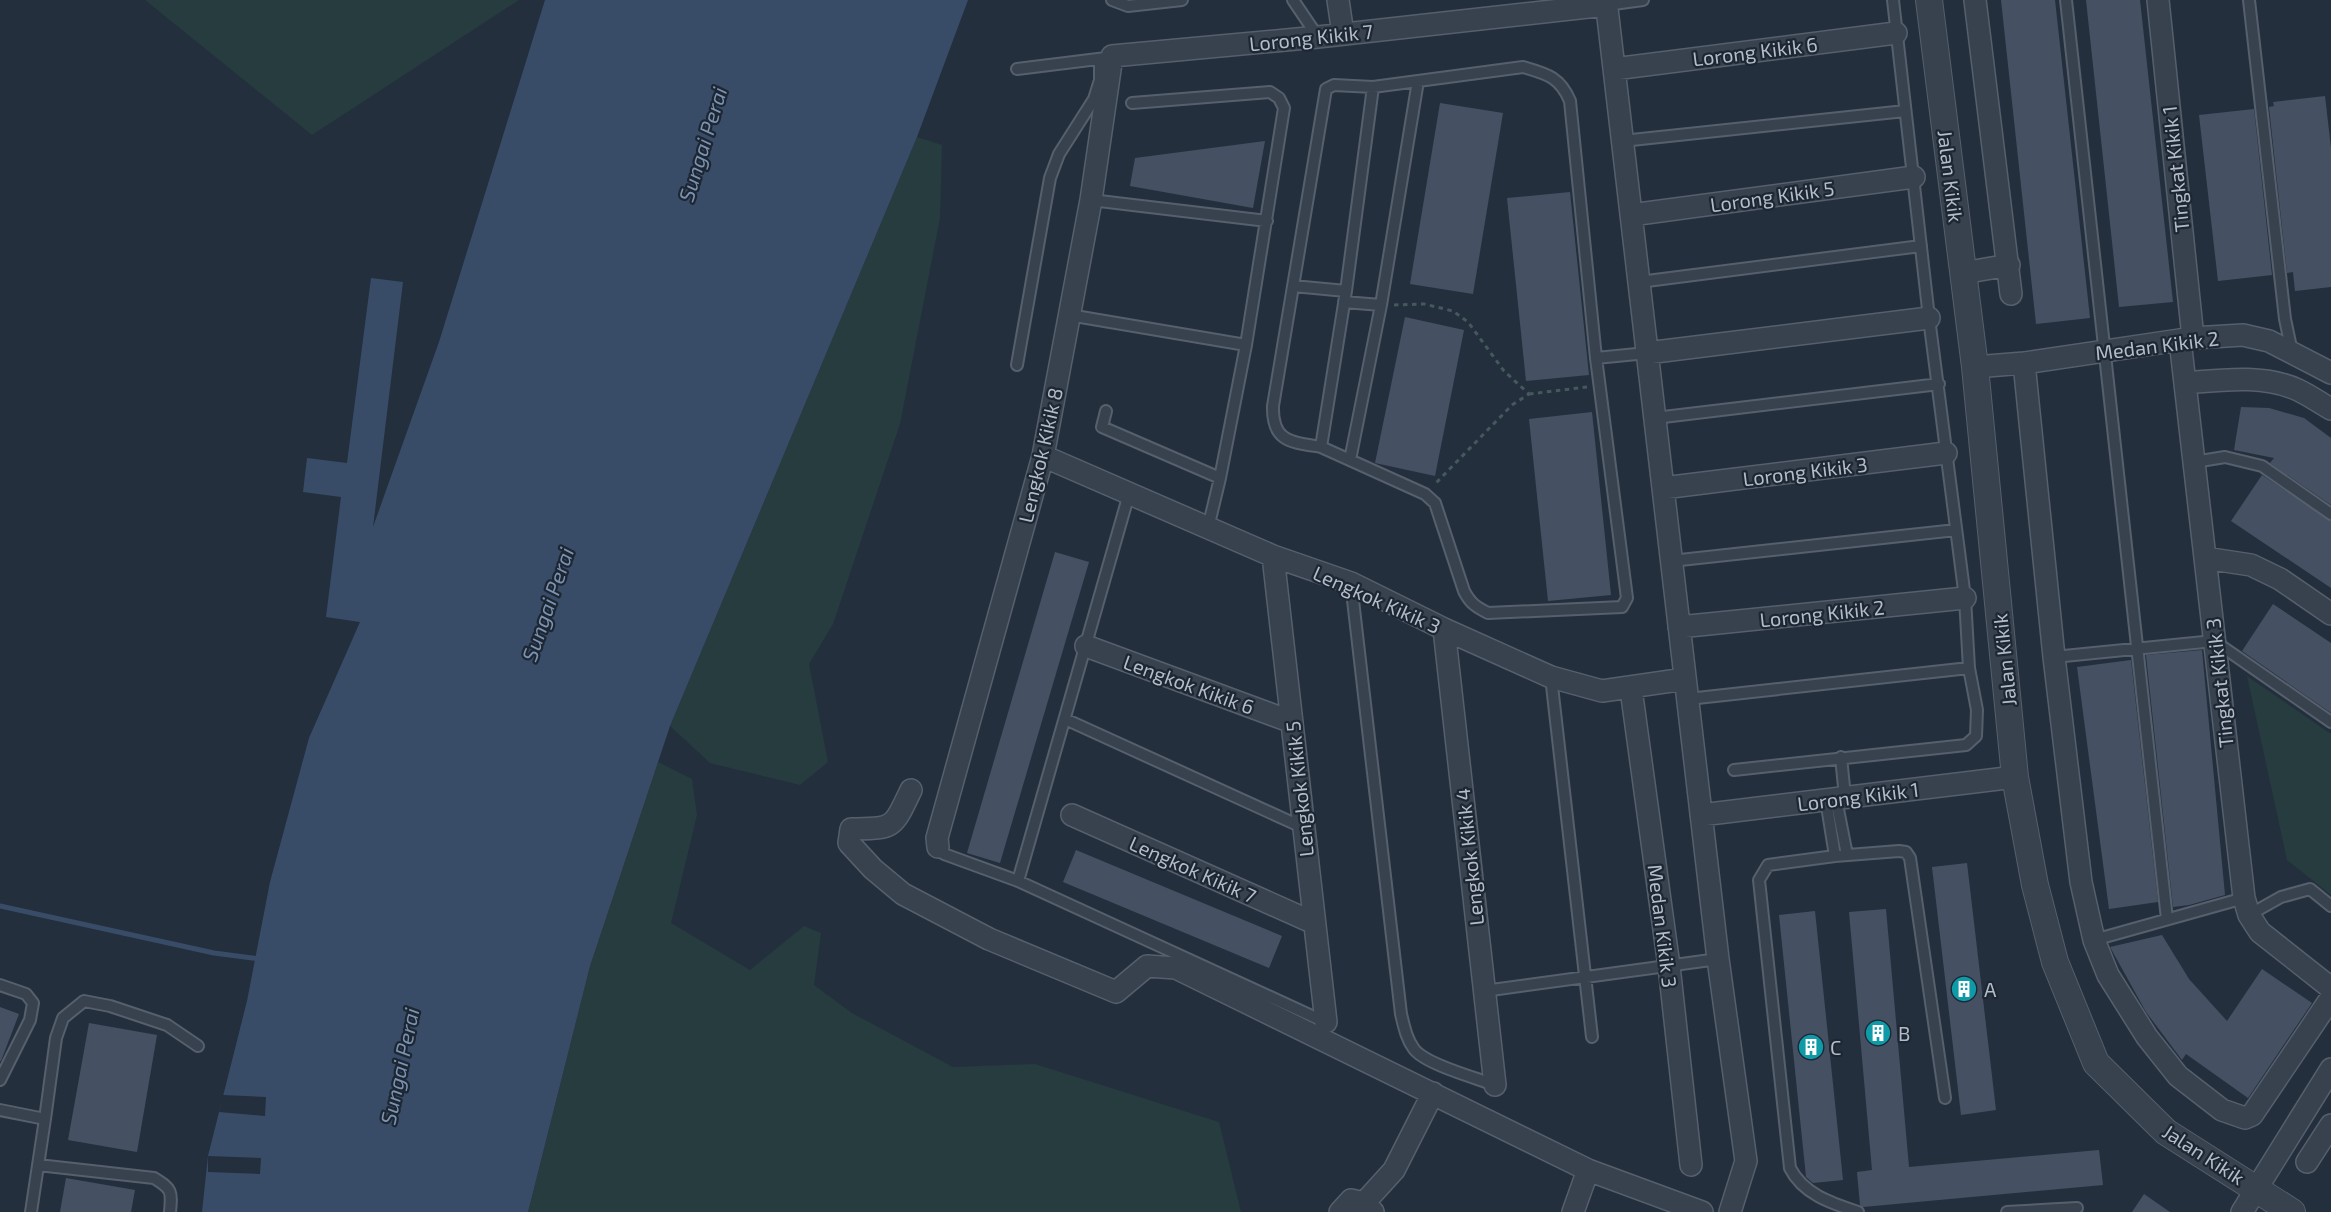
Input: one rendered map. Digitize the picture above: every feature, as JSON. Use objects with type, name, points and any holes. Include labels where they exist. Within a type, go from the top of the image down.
[{"type":"street","points":[[1338,0],[1342,34]]},
{"type":"street","name":"Jalan Kikik","points":[[1929,0],[1975,367],[2015,777],[2035,885],[2055,962],[2096,1063],[2166,1132],[2292,1212]]},
{"type":"street","points":[[1975,0],[2011,294]]},
{"type":"street","name":"Tingkat Kikik 1","points":[[2158,0],[2186,339]]},
{"type":"street","name":"Lorong Kikik 7","points":[[1106,57],[1318,37],[1606,2]]},
{"type":"street","points":[[1606,2],[1718,959],[1746,1161],[1730,1212]]},
{"type":"street","name":"Lorong Kikik 6","points":[[1614,69],[1896,33]]},
{"type":"street","name":"Lengkok Kikik 8","points":[[938,847],[937,838],[1043,456],[1090,200],[1106,57]]},
{"type":"street","name":"Lorong Kikik 5","points":[[1631,215],[1914,177]]},
{"type":"street","points":[[1963,273],[2009,265]]},
{"type":"street","points":[[1647,353],[1929,318]]},
{"type":"street","name":"Medan Kikik 2","points":[[1975,367],[2024,363],[2186,339],[2243,335],[2269,341],[2331,373]]},
{"type":"street","name":"Tingkat Kikik 3","points":[[2186,339],[2185,383],[2246,907]]},
{"type":"street","points":[[2024,363],[2054,657],[2081,882],[2094,940],[2114,984],[2146,1037],[2178,1077],[2222,1110],[2245,1118],[2252,1115],[2331,998]]},
{"type":"street","points":[[2185,383],[2225,379],[2267,381],[2297,389],[2331,409]]},
{"type":"street","name":"Lorong Kikik 3","points":[[1663,488],[1946,453]]},
{"type":"street","name":"Lengkok Kikik 3","points":[[1043,456],[1273,556],[1351,583],[1444,629],[1551,677],[1602,691],[1631,688],[1687,689]]},
{"type":"street","name":"Lengkok Kikik 5","points":[[1273,556],[1326,1022]]},
{"type":"street","points":[[2205,558],[2251,566],[2280,579],[2331,614]]},
{"type":"street","name":"Lorong Kikik 2","points":[[1679,627],[1965,598]]},
{"type":"street","name":"Lengkok Kikik 4","points":[[1444,629],[1495,1084]]},
{"type":"street","name":"Lengkok Kikik 6","points":[[1086,646],[1292,722]]},
{"type":"street","name":"Medan Kikik 3","points":[[1631,688],[1669,966],[1691,1165]]},
{"type":"street","name":"Lorong Kikik 1","points":[[1701,815],[2015,777]]},
{"type":"street","points":[[911,790],[897,820],[884,828],[851,829],[849,843],[873,869],[903,894],[989,939],[1116,992],[1147,966],[1176,968],[1588,1170],[1702,1212]]},
{"type":"street","name":"Lengkok Kikik 7","points":[[1072,815],[1314,922]]},
{"type":"street","points":[[2246,907],[2260,932],[2331,988]]},
{"type":"street","points":[[2242,1212],[2331,1069]]},
{"type":"street","points":[[1340,1212],[1351,1200],[1369,1208],[1394,1170],[1433,1093]]},
{"type":"street","points":[[2307,1162],[2331,1125]]},
{"type":"street","points":[[1574,1212],[1588,1170]]},
{"type":"lane","points":[[1112,0],[1128,6],[1182,0]]},
{"type":"lane","points":[[1293,0],[1318,37]]},
{"type":"lane","points":[[1606,2],[1643,0]]},
{"type":"lane","points":[[1734,770],[1966,745],[1976,736],[1977,710],[1969,668],[1965,598],[1929,318],[1893,0]]},
{"type":"lane","points":[[2066,0],[2167,919]]},
{"type":"lane","points":[[2249,0],[2285,319],[2292,352]]},
{"type":"lane","points":[[1017,365],[1050,178],[1059,154],[1094,99],[1106,57]]},
{"type":"lane","name":"Lorong Kikik 7","points":[[1017,69],[1106,57]]},
{"type":"lane","points":[[1522,67],[1545,74],[1557,80],[1565,88],[1570,101],[1596,358],[1627,598],[1622,607],[1488,613],[1479,609],[1470,603],[1464,591],[1435,502],[1425,494],[1321,447],[1283,437],[1276,430],[1272,421],[1326,89],[1334,85],[1373,87],[1418,81],[1522,67]]},
{"type":"lane","points":[[1350,460],[1382,305],[1418,81]]},
{"type":"lane","points":[[1321,447],[1345,296],[1373,87]]},
{"type":"lane","points":[[1132,103],[1270,92],[1279,98],[1284,108],[1246,345],[1208,528]]},
{"type":"lane","points":[[1622,141],[1905,111]]},
{"type":"lane","points":[[1090,200],[1267,222]]},
{"type":"lane","points":[[1639,282],[1921,246]]},
{"type":"lane","points":[[1293,286],[1382,305]]},
{"type":"lane","points":[[1069,315],[1246,345]]},
{"type":"lane","points":[[1596,358],[1647,353]]},
{"type":"lane","points":[[1655,418],[1939,384]]},
{"type":"lane","points":[[1106,411],[1102,427],[1220,478]]},
{"type":"lane","points":[[2194,462],[2225,457],[2262,466],[2331,514]]},
{"type":"lane","points":[[1018,881],[1130,494]]},
{"type":"lane","points":[[1671,561],[1956,530]]},
{"type":"lane","points":[[1351,583],[1401,1014],[1405,1032],[1415,1051],[1442,1066],[1495,1084]]},
{"type":"lane","points":[[2054,657],[2214,641],[2331,722]]},
{"type":"lane","points":[[1687,689],[1969,668]]},
{"type":"lane","points":[[1551,677],[1592,1037]]},
{"type":"lane","points":[[1065,719],[1304,828]]},
{"type":"lane","points":[[1840,757],[1836,799],[1841,855]]},
{"type":"lane","points":[[938,847],[944,854],[1018,881],[1326,1022]]},
{"type":"lane","points":[[1858,1212],[1810,1192],[1795,1178],[1790,1168],[1759,880],[1768,865],[1841,855],[1899,850],[1906,852],[1910,858],[1945,1098]]},
{"type":"lane","points":[[2094,940],[2167,919],[2246,907],[2310,889],[2331,906]]},
{"type":"lane","points":[[1484,991],[1718,959]]},
{"type":"lane","points":[[0,985],[26,994],[33,1003],[30,1020],[0,1080]]},
{"type":"lane","points":[[31,1212],[56,1038],[63,1017],[84,1001],[110,1006],[167,1025],[198,1046]]},
{"type":"lane","points":[[0,1110],[45,1119]]},
{"type":"lane","points":[[38,1165],[154,1178],[168,1186],[172,1195],[170,1212]]},
{"type":"lane","points":[[2007,1212],[2077,1208]]},
{"type":"path","points":[[1382,305],[1424,304],[1453,311],[1468,321],[1504,371],[1529,394]]},
{"type":"path","points":[[1425,494],[1512,405],[1529,394],[1600,385]]},
{"type":"green space","points":[[145,0],[519,0],[312,135]]},
{"type":"green space","points":[[917,137],[942,145],[940,218],[900,424],[833,624],[809,664],[828,762],[800,785],[710,763],[670,726]]},
{"type":"green space","points":[[2247,676],[2331,734],[2331,895],[2287,860]]},
{"type":"green space","points":[[658,762],[692,779],[697,815],[671,923],[750,970],[804,926],[821,933],[814,985],[852,1013],[953,1067],[1035,1064],[1219,1122],[1241,1212],[528,1212],[590,966]]},
{"type":"water","name":"Sungai Perai","points":[[545,0],[968,0],[917,137],[670,726],[590,966],[528,1212],[202,1212],[208,1156],[247,1001],[270,882],[309,738],[360,622],[326,617],[341,497],[303,492],[307,458],[347,463],[371,278],[403,282],[373,527],[439,342]]},
{"type":"pier","points":[[223,1095],[266,1097],[265,1116],[219,1112]]},
{"type":"pier","points":[[208,1156],[261,1158],[260,1174],[208,1172]]},
{"type":"building","points":[[2001,0],[2055,0],[2090,318],[2036,324]]},
{"type":"building","points":[[2086,0],[2140,0],[2173,302],[2119,307]]},
{"type":"building","points":[[2325,96],[2331,148],[2331,287],[2295,291],[2293,272],[2287,273],[2269,107],[2274,106],[2273,102]]},
{"type":"building","points":[[1440,103],[1503,113],[1473,294],[1410,284]]},
{"type":"building","points":[[2254,109],[2272,275],[2218,281],[2199,115]]},
{"type":"building","points":[[1265,141],[1253,208],[1130,186],[1135,158]]},
{"type":"building","points":[[1570,192],[1589,375],[1526,381],[1507,198]]},
{"type":"building","points":[[1405,317],[1464,330],[1435,476],[1375,463]]},
{"type":"building","points":[[2241,407],[2269,408],[2304,418],[2331,438],[2331,505],[2270,463],[2274,458],[2234,450]]},
{"type":"building","points":[[1592,412],[1611,595],[1548,601],[1529,419]]},
{"type":"building","points":[[2262,475],[2331,521],[2331,588],[2231,521]]},
{"type":"building","points":[[1055,552],[1089,562],[1000,863],[967,853]]},
{"type":"building","points":[[2273,604],[2331,643],[2331,713],[2242,651]]},
{"type":"building","points":[[2202,650],[2225,895],[2173,907],[2146,655]]},
{"type":"building","points":[[2131,660],[2158,902],[2109,909],[2077,667]]},
{"type":"building","points":[[1076,850],[1282,936],[1269,968],[1063,882]]},
{"type":"building","name":"A","points":[[1967,863],[1996,1110],[1961,1115],[1932,867]]},
{"type":"building","points":[[1886,909],[1909,1167],[2099,1150],[2103,1185],[1863,1207],[1860,1205],[1857,1172],[1872,1170],[1849,912]]},
{"type":"building","name":"C","points":[[1815,911],[1843,1180],[1813,1183],[1806,1177],[1779,915]]},
{"type":"building","points":[[2162,935],[2189,979],[2227,1021],[2262,969],[2312,1003],[2248,1098],[2186,1054],[2182,1060],[2146,1012],[2110,947]]},
{"type":"building","points":[[0,1007],[19,1014],[1,1061],[0,1061]]},
{"type":"building","points":[[89,1023],[157,1035],[137,1152],[68,1140]]},
{"type":"building","points":[[66,1178],[135,1190],[131,1212],[60,1212]]},
{"type":"building","points":[[2144,1194],[2170,1212],[2132,1212]]},
{"type":"waterway","points":[[0,906],[214,953],[260,959]]},
{"type":"place","name":"A","points":[[1964,989]]},
{"type":"place","name":"B","points":[[1878,1033]]},
{"type":"place","name":"C","points":[[1811,1047]]}]
